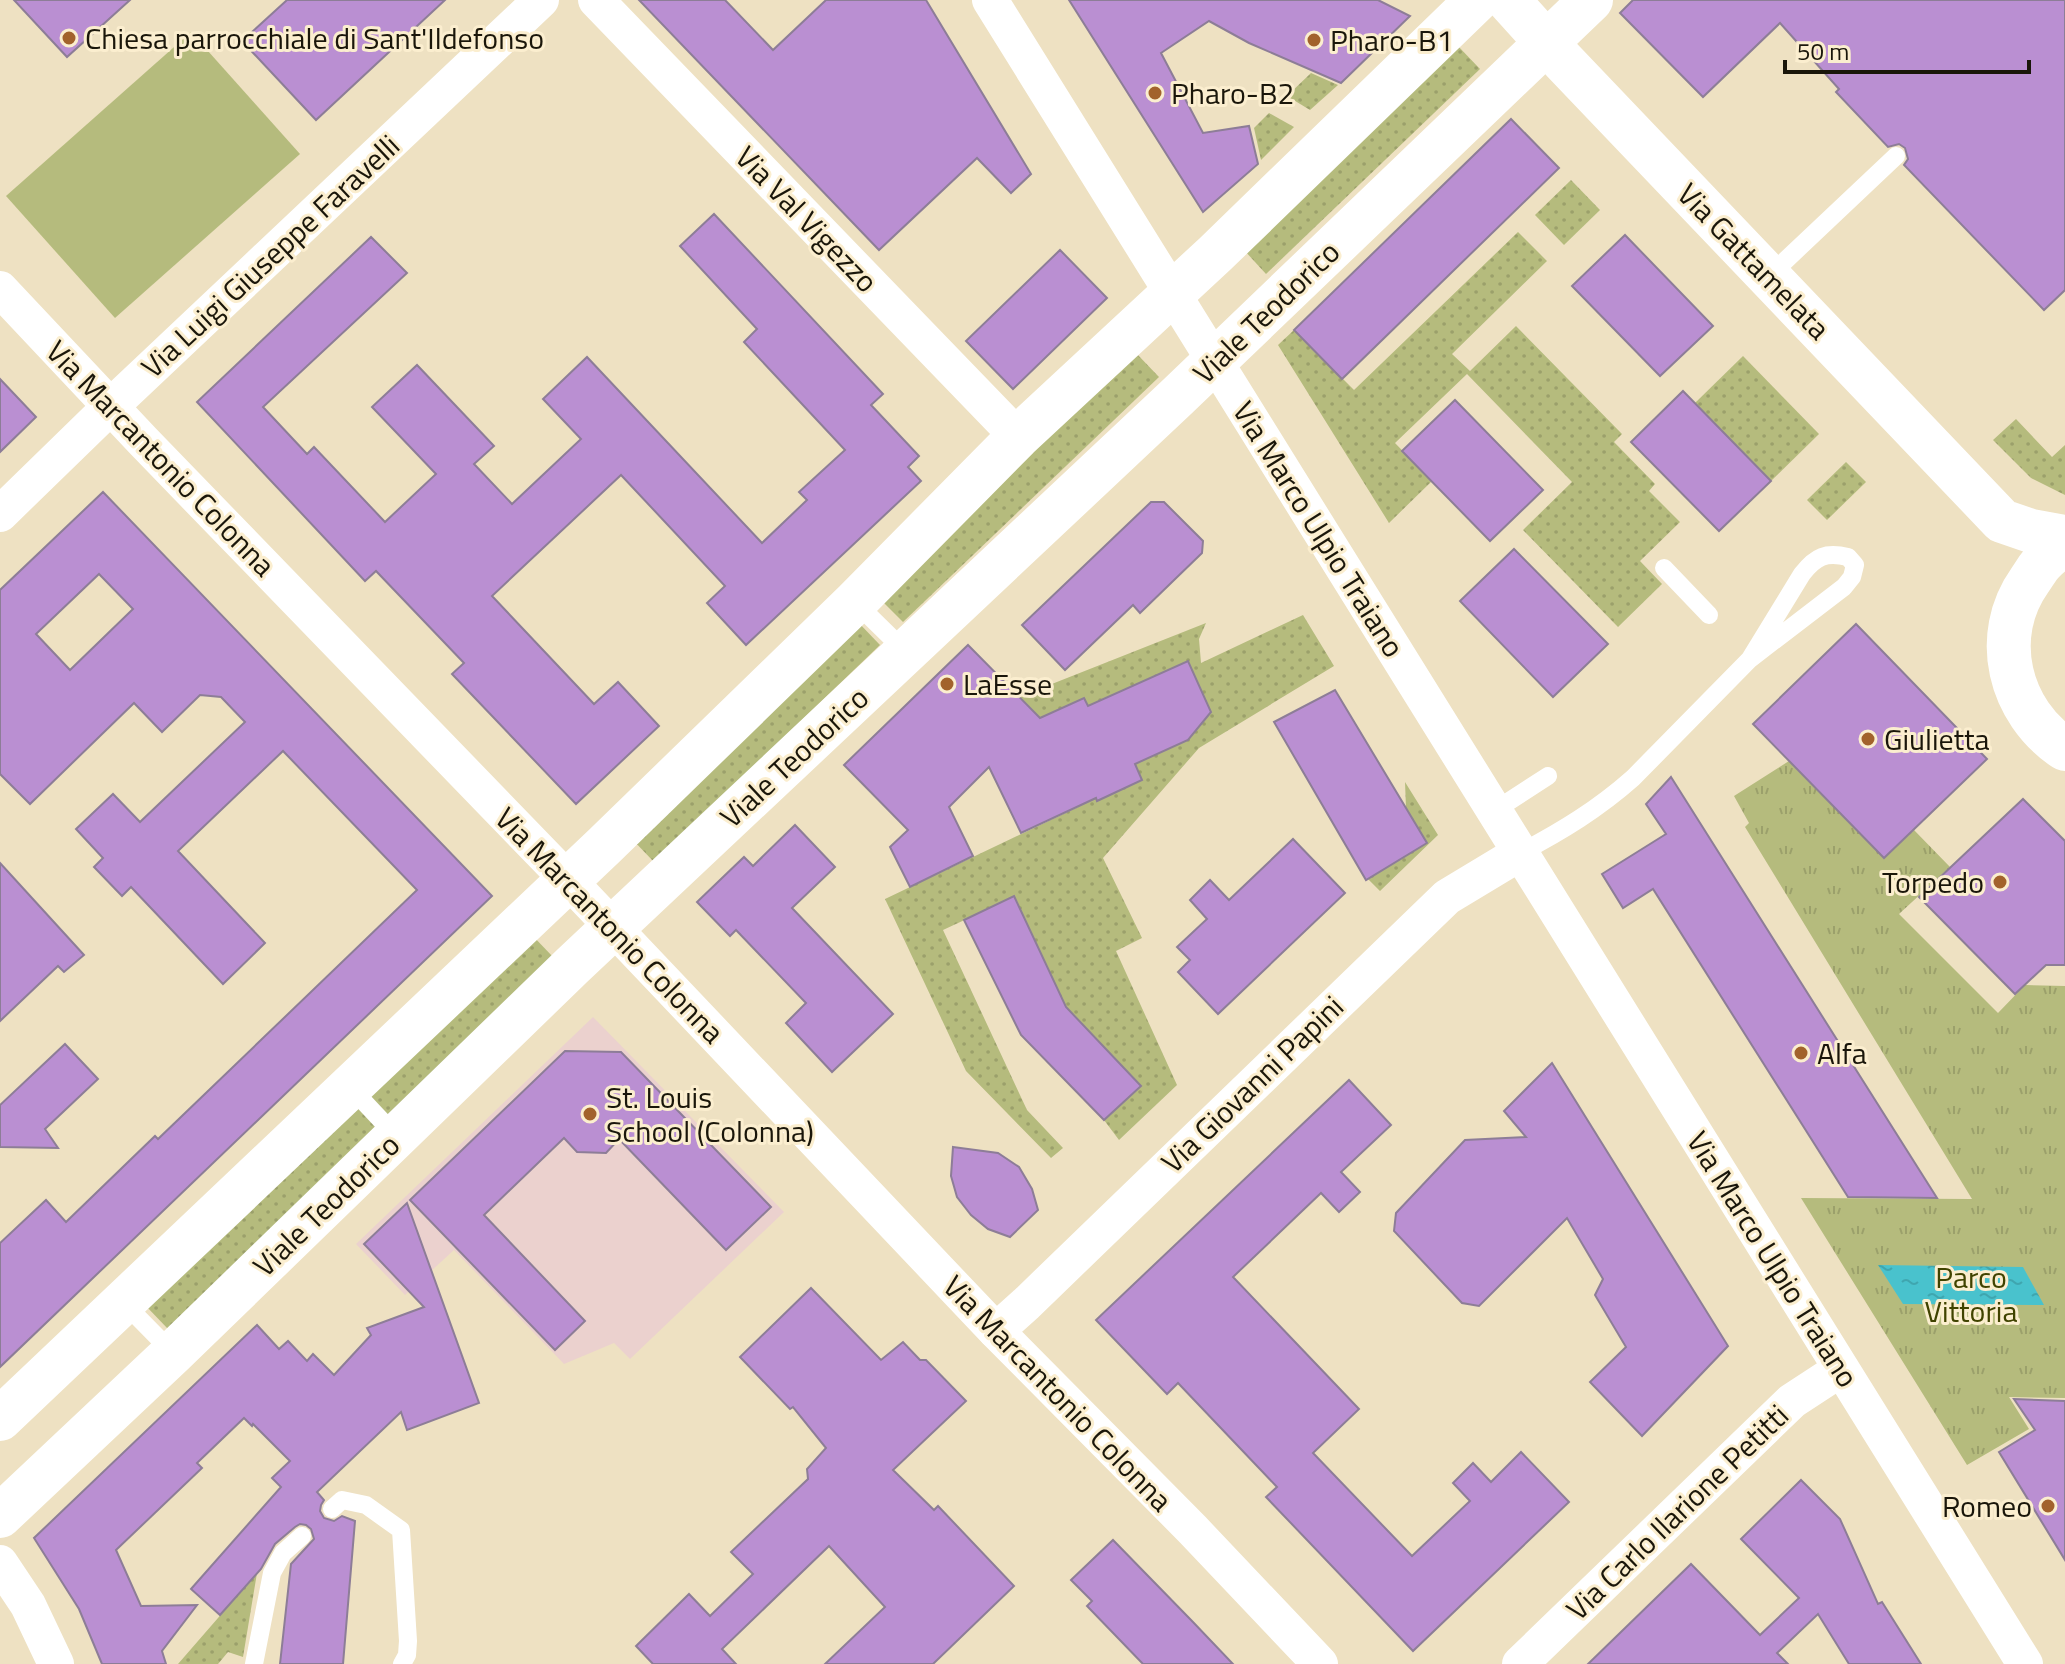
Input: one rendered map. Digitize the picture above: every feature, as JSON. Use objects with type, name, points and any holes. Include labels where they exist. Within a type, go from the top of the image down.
[{"type":"street","name":"Via Luigi Giuseppe Faravelli","points":[[0,514],[541,0]]},
{"type":"street","name":"Via Val Vigezzo","points":[[596,0],[1018,437]]},
{"type":"street","name":"Via Marco Ulpio Traiano","points":[[990,0],[2025,1664]]},
{"type":"street","points":[[0,1419],[568,880],[855,602],[1018,437],[1226,244],[1477,0]]},
{"type":"street","name":"Via Gattamelata","points":[[1508,0],[2002,521],[2031,531],[2065,537]]},
{"type":"street","name":"Viale Teodorico","points":[[0,1516],[612,928],[1214,361],[1591,0]]},
{"type":"street","name":"Via Marcantonio Colonna","points":[[0,289],[996,1331],[1193,1530],[1320,1664]]},
{"type":"street","name":"Via Gattamelata","points":[[2002,521],[2021,592]]},
{"type":"street","points":[[2065,544],[2043,561],[2021,592],[2009,630],[2010,669],[2023,706],[2047,738],[2065,749]]},
{"type":"street","name":"Via Giovanni Papini","points":[[996,1331],[1447,897],[1520,853]]},
{"type":"street","name":"Via Carlo Ilarione Petitti","points":[[1520,1664],[1792,1401],[1841,1369]]},
{"type":"street","points":[[0,1563],[28,1605],[56,1664]]},
{"type":"lane","points":[[1769,276],[1896,156]]},
{"type":"lane","points":[[1520,853],[1573,825],[1633,778],[1750,659],[1844,587],[1852,577],[1855,565],[1848,557],[1837,554],[1811,562],[1750,659]]},
{"type":"lane","points":[[1664,568],[1709,615]]},
{"type":"lane","points":[[855,602],[906,652]]},
{"type":"lane","points":[[1494,811],[1548,776]]},
{"type":"lane","points":[[350,1087],[396,1136]]},
{"type":"lane","points":[[123,1302],[173,1353]]},
{"type":"lane","points":[[332,1509],[342,1500],[366,1505],[401,1530],[408,1641],[407,1655],[402,1664]]},
{"type":"lane","points":[[254,1664],[272,1573],[283,1553],[302,1536]]},
{"type":"shaded area","name":"St. Louis School (Colonna)","points":[[593,1017],[784,1212],[630,1359],[614,1343],[564,1364],[454,1250],[405,1295],[356,1244]]},
{"type":"green space","points":[[191,32],[300,154],[115,318],[6,196]]},
{"type":"green space","points":[[1457,45],[1480,69],[1266,274],[1244,250]]},
{"type":"green space","points":[[1311,73],[1338,85],[1310,110],[1287,96]]},
{"type":"green space","points":[[1269,113],[1294,127],[1261,160],[1254,128]]},
{"type":"green space","points":[[1571,180],[1600,210],[1564,245],[1535,215]]},
{"type":"green space","points":[[1518,232],[1547,261],[1452,354],[1470,371],[1516,326],[1622,434],[1614,442],[1655,484],[1649,491],[1680,522],[1640,561],[1662,584],[1618,627],[1523,530],[1572,482],[1467,374],[1395,443],[1432,481],[1389,523],[1278,345],[1294,330],[1354,390]]},
{"type":"green space","points":[[1136,353],[1159,377],[903,622],[880,599]]},
{"type":"green space","points":[[1743,356],[1819,434],[1771,481],[1695,403]]},
{"type":"green space","points":[[2016,419],[2052,457],[2065,445],[2065,495],[2031,478],[1993,440]]},
{"type":"green space","points":[[1846,462],[1866,482],[1827,520],[1807,500]]},
{"type":"green space","points":[[1303,615],[1334,666],[1199,748],[1103,858],[1142,938],[1116,951],[1177,1085],[1119,1140],[1104,1120],[1140,1086],[1066,1007],[1014,897],[943,930],[1027,1110],[1063,1148],[1051,1158],[966,1071],[885,899],[1078,807],[1032,710],[1019,697],[1206,623],[1199,639],[1201,663]]},
{"type":"green space","points":[[857,621],[880,645],[654,862],[631,838]]},
{"type":"green space","name":"Parco Vittoria","points":[[1789,761],[1884,858],[1914,830],[1950,867],[1899,914],[1998,1013],[2025,985],[2065,986],[2065,1398],[2009,1397],[2029,1429],[1967,1465],[1801,1198],[1972,1199],[1745,827],[1749,823],[1734,796]]},
{"type":"green space","points":[[1405,782],[1438,835],[1380,891],[1368,879],[1427,843],[1406,808]]},
{"type":"green space","points":[[531,934],[554,958],[387,1119],[364,1094]]},
{"type":"green space","points":[[357,1101],[380,1125],[168,1329],[145,1305]]},
{"type":"green space","points":[[257,1573],[243,1657],[228,1652],[218,1664],[178,1664]]},
{"type":"water","points":[[1878,1265],[2023,1267],[2044,1305],[1903,1304]]},
{"type":"building","name":"Chiesa parrocchiale di Sant'Ildefonso","points":[[14,0],[130,0],[67,57]]},
{"type":"building","points":[[287,0],[445,0],[316,120],[242,41]]},
{"type":"building","points":[[639,0],[725,0],[773,50],[826,0],[926,0],[1031,174],[1011,193],[977,158],[879,250]]},
{"type":"building","points":[[1069,0],[1378,0],[1410,16],[1341,83],[1249,43],[1209,21],[1161,53],[1203,133],[1249,126],[1258,164],[1203,212]]},
{"type":"building","points":[[1633,0],[2065,0],[2065,290],[2044,310],[1904,165],[1908,159],[1905,148],[1899,144],[1888,147],[1836,92],[1839,89],[1780,23],[1703,97],[1620,13]]},
{"type":"building","points":[[1511,119],[1559,168],[1342,379],[1294,330]]},
{"type":"building","points":[[714,214],[883,394],[871,405],[919,456],[908,467],[921,481],[746,645],[707,603],[725,586],[621,475],[492,596],[594,704],[618,682],[659,726],[576,804],[452,674],[464,663],[376,571],[365,581],[197,402],[371,237],[407,273],[263,407],[307,454],[314,447],[385,522],[436,474],[372,407],[417,365],[494,446],[474,464],[512,504],[581,439],[543,399],[587,357],[762,543],[807,500],[799,492],[845,450],[744,342],[757,329],[680,246]]},
{"type":"building","points":[[1625,235],[1713,326],[1660,376],[1572,286]]},
{"type":"building","points":[[1060,250],[1107,298],[1013,389],[966,341]]},
{"type":"building","points":[[0,379],[36,417],[0,452]]},
{"type":"building","points":[[1683,391],[1771,481],[1719,531],[1631,442]]},
{"type":"building","points":[[1455,400],[1543,490],[1490,541],[1402,451]]},
{"type":"building","points":[[103,492],[492,896],[0,1367],[0,1243],[46,1200],[66,1222],[155,1136],[158,1139],[417,890],[283,751],[178,851],[265,943],[223,984],[131,887],[122,896],[94,867],[103,858],[76,829],[113,794],[140,822],[245,722],[221,697],[200,695],[162,732],[134,703],[30,804],[0,774],[0,590]],"holes":[[[99,574],[133,609],[70,670],[36,634]]]},
{"type":"building","points":[[1151,502],[1164,502],[1203,541],[1202,553],[1140,613],[1133,605],[1065,670],[1022,625]]},
{"type":"building","points":[[1514,549],[1608,644],[1553,697],[1460,601]]},
{"type":"building","name":"Giulietta","points":[[1856,624],[1987,759],[1884,858],[1753,724]]},
{"type":"building","points":[[968,645],[1040,718],[1084,698],[1088,706],[1188,661],[1211,712],[1188,740],[1135,764],[1142,780],[1021,833],[989,767],[949,807],[973,856],[910,887],[890,847],[908,830],[844,765]]},
{"type":"building","points":[[1335,690],[1427,843],[1366,880],[1274,722]]},
{"type":"building","name":"Alfa","points":[[1671,777],[1937,1198],[1848,1197],[1653,889],[1623,908],[1602,874],[1666,834],[1646,804]]},
{"type":"building","name":"Torpedo","points":[[2023,799],[2065,841],[2065,965],[2046,965],[2015,994],[1919,897]]},
{"type":"building","points":[[795,825],[835,867],[792,908],[893,1014],[832,1072],[786,1023],[806,1003],[736,930],[730,936],[697,902],[744,857],[753,866]]},
{"type":"building","points":[[1293,839],[1345,893],[1218,1014],[1178,972],[1190,960],[1177,947],[1207,919],[1190,900],[1210,880],[1229,900]]},
{"type":"building","points":[[0,863],[84,955],[64,972],[58,966],[0,1021]]},
{"type":"building","points":[[1014,896],[1066,1007],[1141,1086],[1104,1120],[1021,1035],[964,920]]},
{"type":"building","points":[[65,1044],[98,1079],[45,1129],[58,1148],[0,1147],[0,1105]]},
{"type":"building","points":[[565,1051],[621,1052],[771,1207],[726,1250],[619,1139],[606,1153],[577,1152],[564,1138],[484,1215],[585,1321],[555,1350],[410,1200]]},
{"type":"building","points":[[1552,1063],[1728,1346],[1642,1436],[1590,1382],[1626,1347],[1595,1295],[1603,1279],[1567,1218],[1479,1306],[1462,1303],[1394,1231],[1396,1213],[1465,1140],[1526,1137],[1504,1111]]},
{"type":"building","points":[[1349,1080],[1391,1125],[1341,1172],[1360,1192],[1339,1212],[1321,1193],[1233,1277],[1359,1409],[1313,1453],[1412,1556],[1470,1501],[1453,1483],[1473,1463],[1491,1482],[1521,1452],[1569,1502],[1413,1651],[1266,1497],[1277,1487],[1178,1383],[1167,1394],[1096,1320]]},
{"type":"building","points":[[953,1147],[998,1153],[1019,1167],[1032,1189],[1038,1210],[1010,1237],[988,1229],[971,1215],[957,1197],[951,1176]]},
{"type":"building","points":[[407,1203],[479,1403],[407,1430],[401,1412],[317,1492],[324,1500],[320,1511],[324,1518],[334,1521],[342,1516],[355,1521],[343,1664],[280,1664],[291,1564],[314,1539],[306,1525],[295,1527],[275,1544],[261,1569],[220,1615],[191,1589],[281,1487],[272,1478],[290,1461],[244,1418],[197,1463],[202,1468],[116,1550],[141,1606],[197,1605],[162,1651],[166,1664],[102,1664],[79,1609],[34,1538],[257,1325],[279,1349],[288,1341],[307,1361],[313,1354],[334,1375],[371,1335],[367,1328],[424,1307],[364,1244]]},
{"type":"building","points":[[811,1288],[881,1360],[903,1342],[920,1360],[926,1360],[966,1401],[893,1470],[934,1510],[938,1506],[1014,1586],[933,1664],[825,1664],[885,1607],[829,1546],[722,1649],[736,1664],[653,1664],[636,1646],[689,1594],[710,1616],[753,1574],[731,1552],[808,1479],[807,1469],[826,1448],[793,1407],[790,1409],[740,1357]]},
{"type":"building","name":"Romeo","points":[[2014,1399],[2065,1401],[2065,1560],[1999,1452],[2035,1430]]},
{"type":"building","points":[[1801,1480],[1840,1519],[1878,1604],[1882,1602],[1921,1664],[1849,1664],[1818,1614],[1777,1653],[1788,1664],[1588,1664],[1691,1564],[1760,1635],[1799,1598],[1741,1539]]},
{"type":"building","points":[[1113,1540],[1233,1664],[1143,1664],[1087,1606],[1092,1601],[1071,1580]]},
{"type":"place","name":"Chiesa parrocchiale di Sant'Ildefonso","points":[[69,38]]},
{"type":"place","name":"Pharo-B1","points":[[1314,40]]},
{"type":"place","name":"Pharo-B2","points":[[1155,93]]},
{"type":"place","name":"LaEsse","points":[[947,684]]},
{"type":"place","name":"Giulietta","points":[[1868,739]]},
{"type":"place","name":"Torpedo","points":[[2000,882]]},
{"type":"place","name":"Alfa","points":[[1801,1053]]},
{"type":"place","name":"St. Louis School (Colonna)","points":[[590,1114]]},
{"type":"place","name":"Romeo","points":[[2048,1506]]}]
